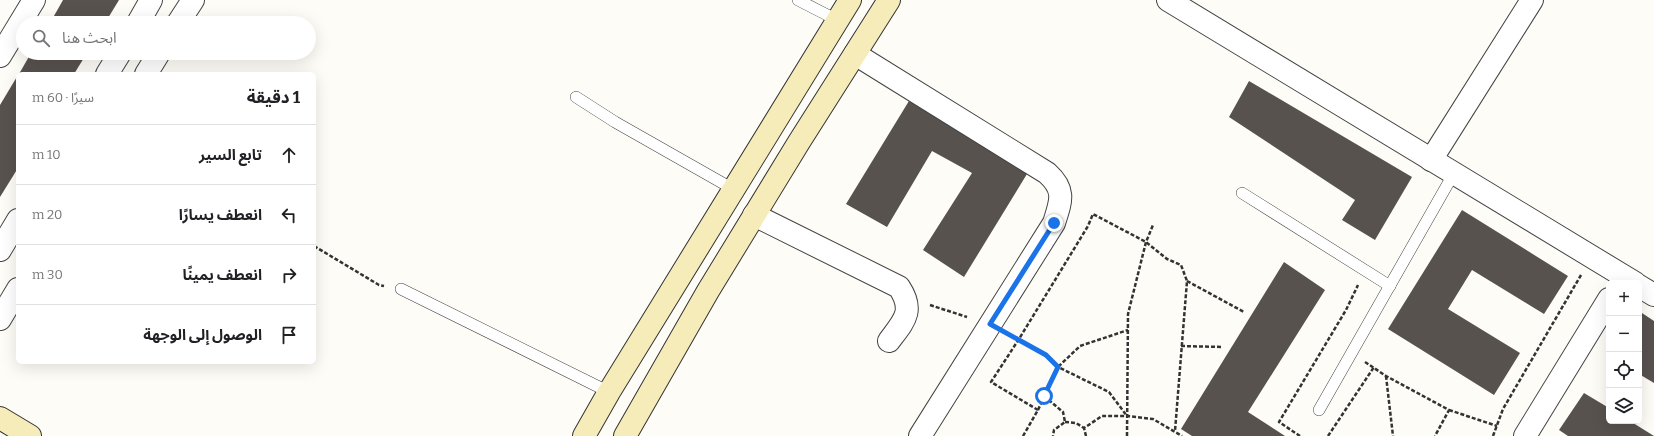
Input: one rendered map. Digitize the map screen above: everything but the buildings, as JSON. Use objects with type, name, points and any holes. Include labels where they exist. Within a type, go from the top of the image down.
[{"type":"street","points":[[24,16],[34,0]]},
{"type":"street","points":[[142,16],[151,0]]},
{"type":"street","points":[[183,16],[193,0]]},
{"type":"street","points":[[584,436],[609,392],[733,188],[850,0]]},
{"type":"street","points":[[631,434],[754,215],[889,0]]},
{"type":"street","points":[[1168,0],[1592,257],[1626,280]]},
{"type":"street","points":[[1431,160],[1532,0]]},
{"type":"street","points":[[0,56],[16,30]]},
{"type":"street","points":[[855,54],[1047,173],[1061,191],[1061,200],[1054,223],[920,436]]},
{"type":"street","points":[[108,72],[116,60]]},
{"type":"street","points":[[147,72],[155,60]]},
{"type":"street","points":[[754,215],[899,287],[907,298],[906,318],[889,341]]},
{"type":"street","points":[[0,250],[16,223]]},
{"type":"street","points":[[1642,289],[1654,295]]},
{"type":"street","points":[[0,319],[16,292]]},
{"type":"street","points":[[1525,436],[1606,304]]},
{"type":"street","points":[[0,418],[30,436]]},
{"type":"lane","points":[[798,0],[837,20]]},
{"type":"lane","points":[[576,97],[615,122],[733,188]]},
{"type":"lane","points":[[1318,410],[1454,173]]},
{"type":"lane","points":[[1242,193],[1390,286]]},
{"type":"lane","points":[[401,289],[609,392]]},
{"type":"path","points":[[1038,410],[991,382],[1088,226],[1093,214],[1146,242],[1167,259],[1181,265],[1187,280],[1174,431]]},
{"type":"path","points":[[1128,436],[1128,314],[1146,242],[1153,225]]},
{"type":"path","points":[[316,247],[379,285],[401,289]]},
{"type":"path","points":[[1493,436],[1503,409],[1592,257]]},
{"type":"path","points":[[1300,436],[1279,422],[1346,310],[1365,270]]},
{"type":"path","points":[[1187,280],[1244,312]]},
{"type":"path","points":[[907,298],[990,324],[1019,339],[1046,355],[1058,367],[1109,392],[1128,416]]},
{"type":"path","points":[[1023,436],[1038,410],[1058,367],[1080,346],[1128,330]]},
{"type":"path","points":[[1181,346],[1223,347]]},
{"type":"path","points":[[1351,354],[1374,367],[1386,376],[1449,410],[1497,426]]},
{"type":"path","points":[[1328,436],[1374,367]]},
{"type":"path","points":[[1386,376],[1393,436]]},
{"type":"path","points":[[1044,396],[1063,412],[1065,422]]},
{"type":"path","points":[[1435,436],[1449,410]]},
{"type":"path","points":[[1084,428],[1102,416],[1128,416],[1153,419],[1182,436]]},
{"type":"path","points":[[1053,436],[1054,430],[1065,422],[1076,423],[1084,428],[1086,436]]},
{"type":"route","points":[[1044,396],[1058,367],[1046,355],[990,324],[1054,223]]}]
